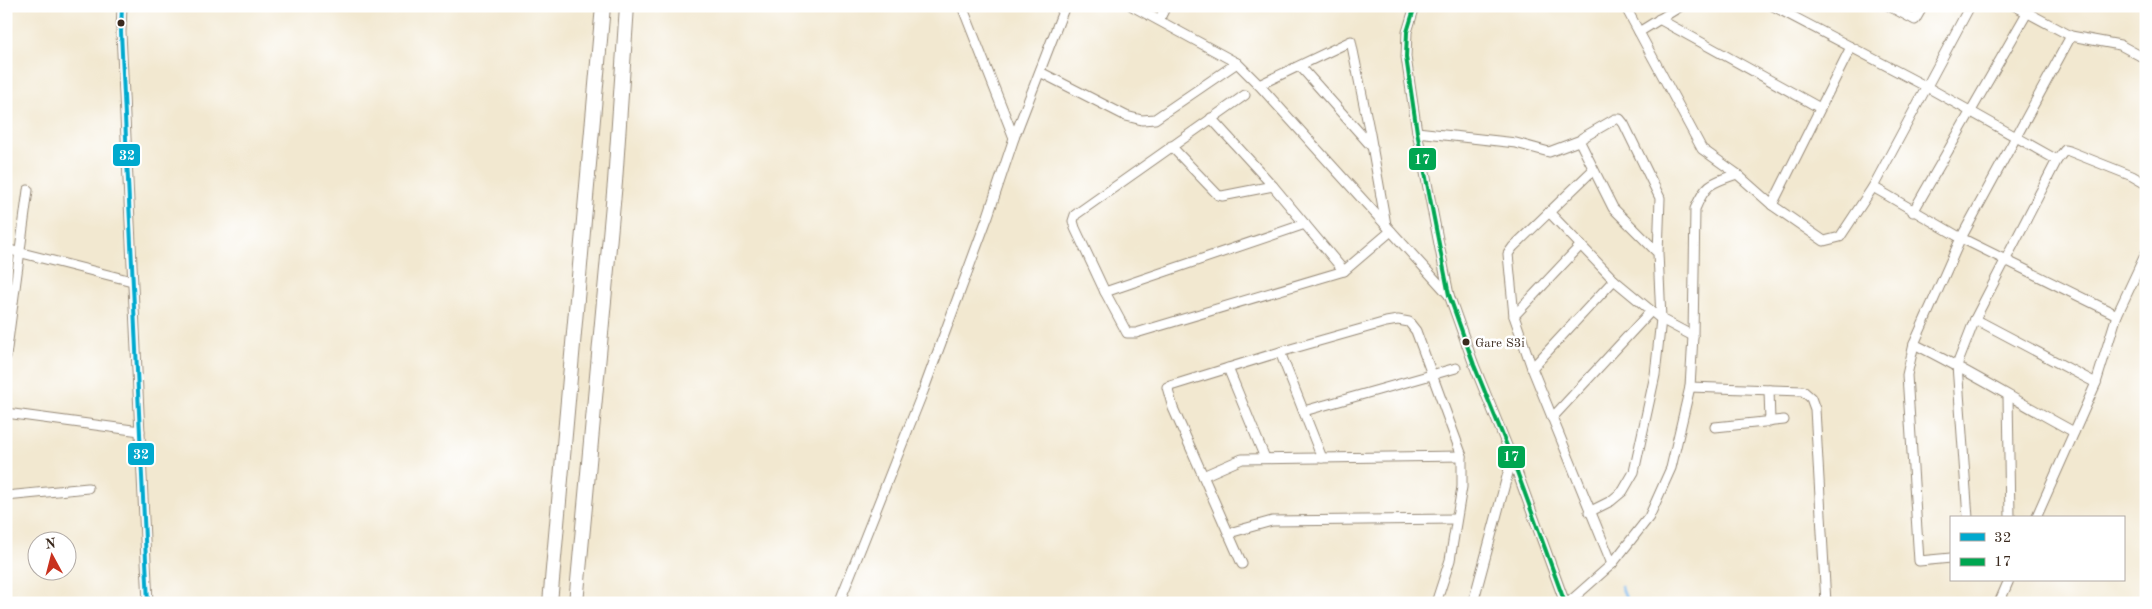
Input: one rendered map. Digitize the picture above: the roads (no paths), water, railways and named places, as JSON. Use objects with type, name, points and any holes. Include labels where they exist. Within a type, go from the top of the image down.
[{"type":"highway","points":[[550,603],[603,6]]},
{"type":"highway","points":[[576,603],[615,182],[627,6]]},
{"type":"street","points":[[122,6],[121,32],[148,603]]},
{"type":"street","points":[[962,6],[1014,138]]},
{"type":"street","points":[[839,603],[924,389],[988,216],[1014,138],[1065,6]]},
{"type":"street","points":[[1132,6],[1237,63],[1449,295]]},
{"type":"street","points":[[1159,20],[1166,6]]},
{"type":"street","points":[[1415,6],[1407,32],[1406,57],[1417,132],[1449,295],[1474,365],[1512,458],[1567,603],[1612,564],[1649,517],[1672,468],[1690,387],[1694,336],[1695,209],[1703,191],[1714,182],[1737,174]]},
{"type":"street","points":[[1625,6],[1702,149],[1737,174],[1772,204],[1824,241],[1840,237],[1873,187],[1970,6]]},
{"type":"street","points":[[1639,32],[1681,6]]},
{"type":"street","points":[[1772,6],[1927,87],[2057,160]]},
{"type":"street","points":[[1889,6],[1916,20],[1923,6]]},
{"type":"street","points":[[2014,6],[2030,10],[2071,36],[2120,45],[2146,59]]},
{"type":"street","points":[[1913,212],[2030,10]]},
{"type":"street","points":[[1659,19],[1820,108]]},
{"type":"street","points":[[1950,558],[1920,561],[1907,375],[1914,344],[1961,238],[2071,36]]},
{"type":"street","points":[[1259,85],[1351,41],[1388,228]]},
{"type":"street","points":[[1772,204],[1851,47]]},
{"type":"street","points":[[1040,72],[1126,116],[1142,120],[1155,119],[1237,63]]},
{"type":"street","points":[[1300,66],[1373,148]]},
{"type":"street","points":[[1245,94],[1075,215],[1073,221],[1075,228],[1105,292],[1127,333],[1136,333],[1344,271],[1388,228]]},
{"type":"street","points":[[1211,118],[1273,186],[1344,271]]},
{"type":"street","points":[[1417,132],[1516,143],[1549,152],[1581,140],[1615,119],[1620,119],[1660,198],[1658,253],[1661,320],[1655,375],[1634,472],[1624,491],[1611,501],[1589,512]]},
{"type":"street","points":[[1581,140],[1593,170],[1613,208],[1658,253]]},
{"type":"street","points":[[1171,146],[1218,195],[1222,196],[1273,186]]},
{"type":"street","points":[[1968,516],[1957,365],[1975,319],[2057,160],[2065,150],[2069,151],[2132,176],[2146,184]]},
{"type":"street","points":[[1593,170],[1508,254],[1514,316],[1532,368],[1589,512],[1612,564]]},
{"type":"street","points":[[1873,187],[1913,212],[1961,238],[2117,315]]},
{"type":"street","points":[[6,356],[28,190]]},
{"type":"street","points":[[1549,212],[1614,280],[1661,320],[1694,336]]},
{"type":"street","points":[[1105,292],[1305,224]]},
{"type":"street","points":[[1514,316],[1581,246]]},
{"type":"street","points":[[6,249],[132,281]]},
{"type":"street","points":[[2037,516],[2096,383],[2117,315],[2146,253]]},
{"type":"street","points":[[1532,368],[1614,280]]},
{"type":"street","points":[[1552,418],[1651,311]]},
{"type":"street","points":[[1975,319],[2096,383]]},
{"type":"street","points":[[1242,564],[1173,408],[1167,388],[1280,352],[1386,322],[1409,322],[1416,331],[1462,456],[1462,487],[1450,560],[1436,603]]},
{"type":"street","points":[[1914,344],[1957,365],[2008,396],[2074,432]]},
{"type":"street","points":[[1280,352],[1322,458]]},
{"type":"street","points":[[1228,368],[1265,458]]},
{"type":"street","points":[[1304,411],[1456,368]]},
{"type":"street","points":[[1690,387],[1803,392],[1811,398],[1815,409],[1826,603]]},
{"type":"street","points":[[1769,390],[1770,422]]},
{"type":"street","points":[[2008,396],[2010,516]]},
{"type":"street","points":[[6,413],[140,431]]},
{"type":"street","points":[[1715,427],[1784,420]]},
{"type":"street","points":[[1202,476],[1242,459],[1462,456]]},
{"type":"street","points":[[1473,603],[1512,458]]},
{"type":"street","points":[[6,496],[88,488]]},
{"type":"street","points":[[1229,533],[1272,521],[1456,519]]},
{"type":"street","points":[[1999,603],[2008,582]]},
{"type":"waterway","points":[[1621,586],[1628,603]]},
{"type":"place","name":"Gare S3i","points":[[1466,342]]}]
